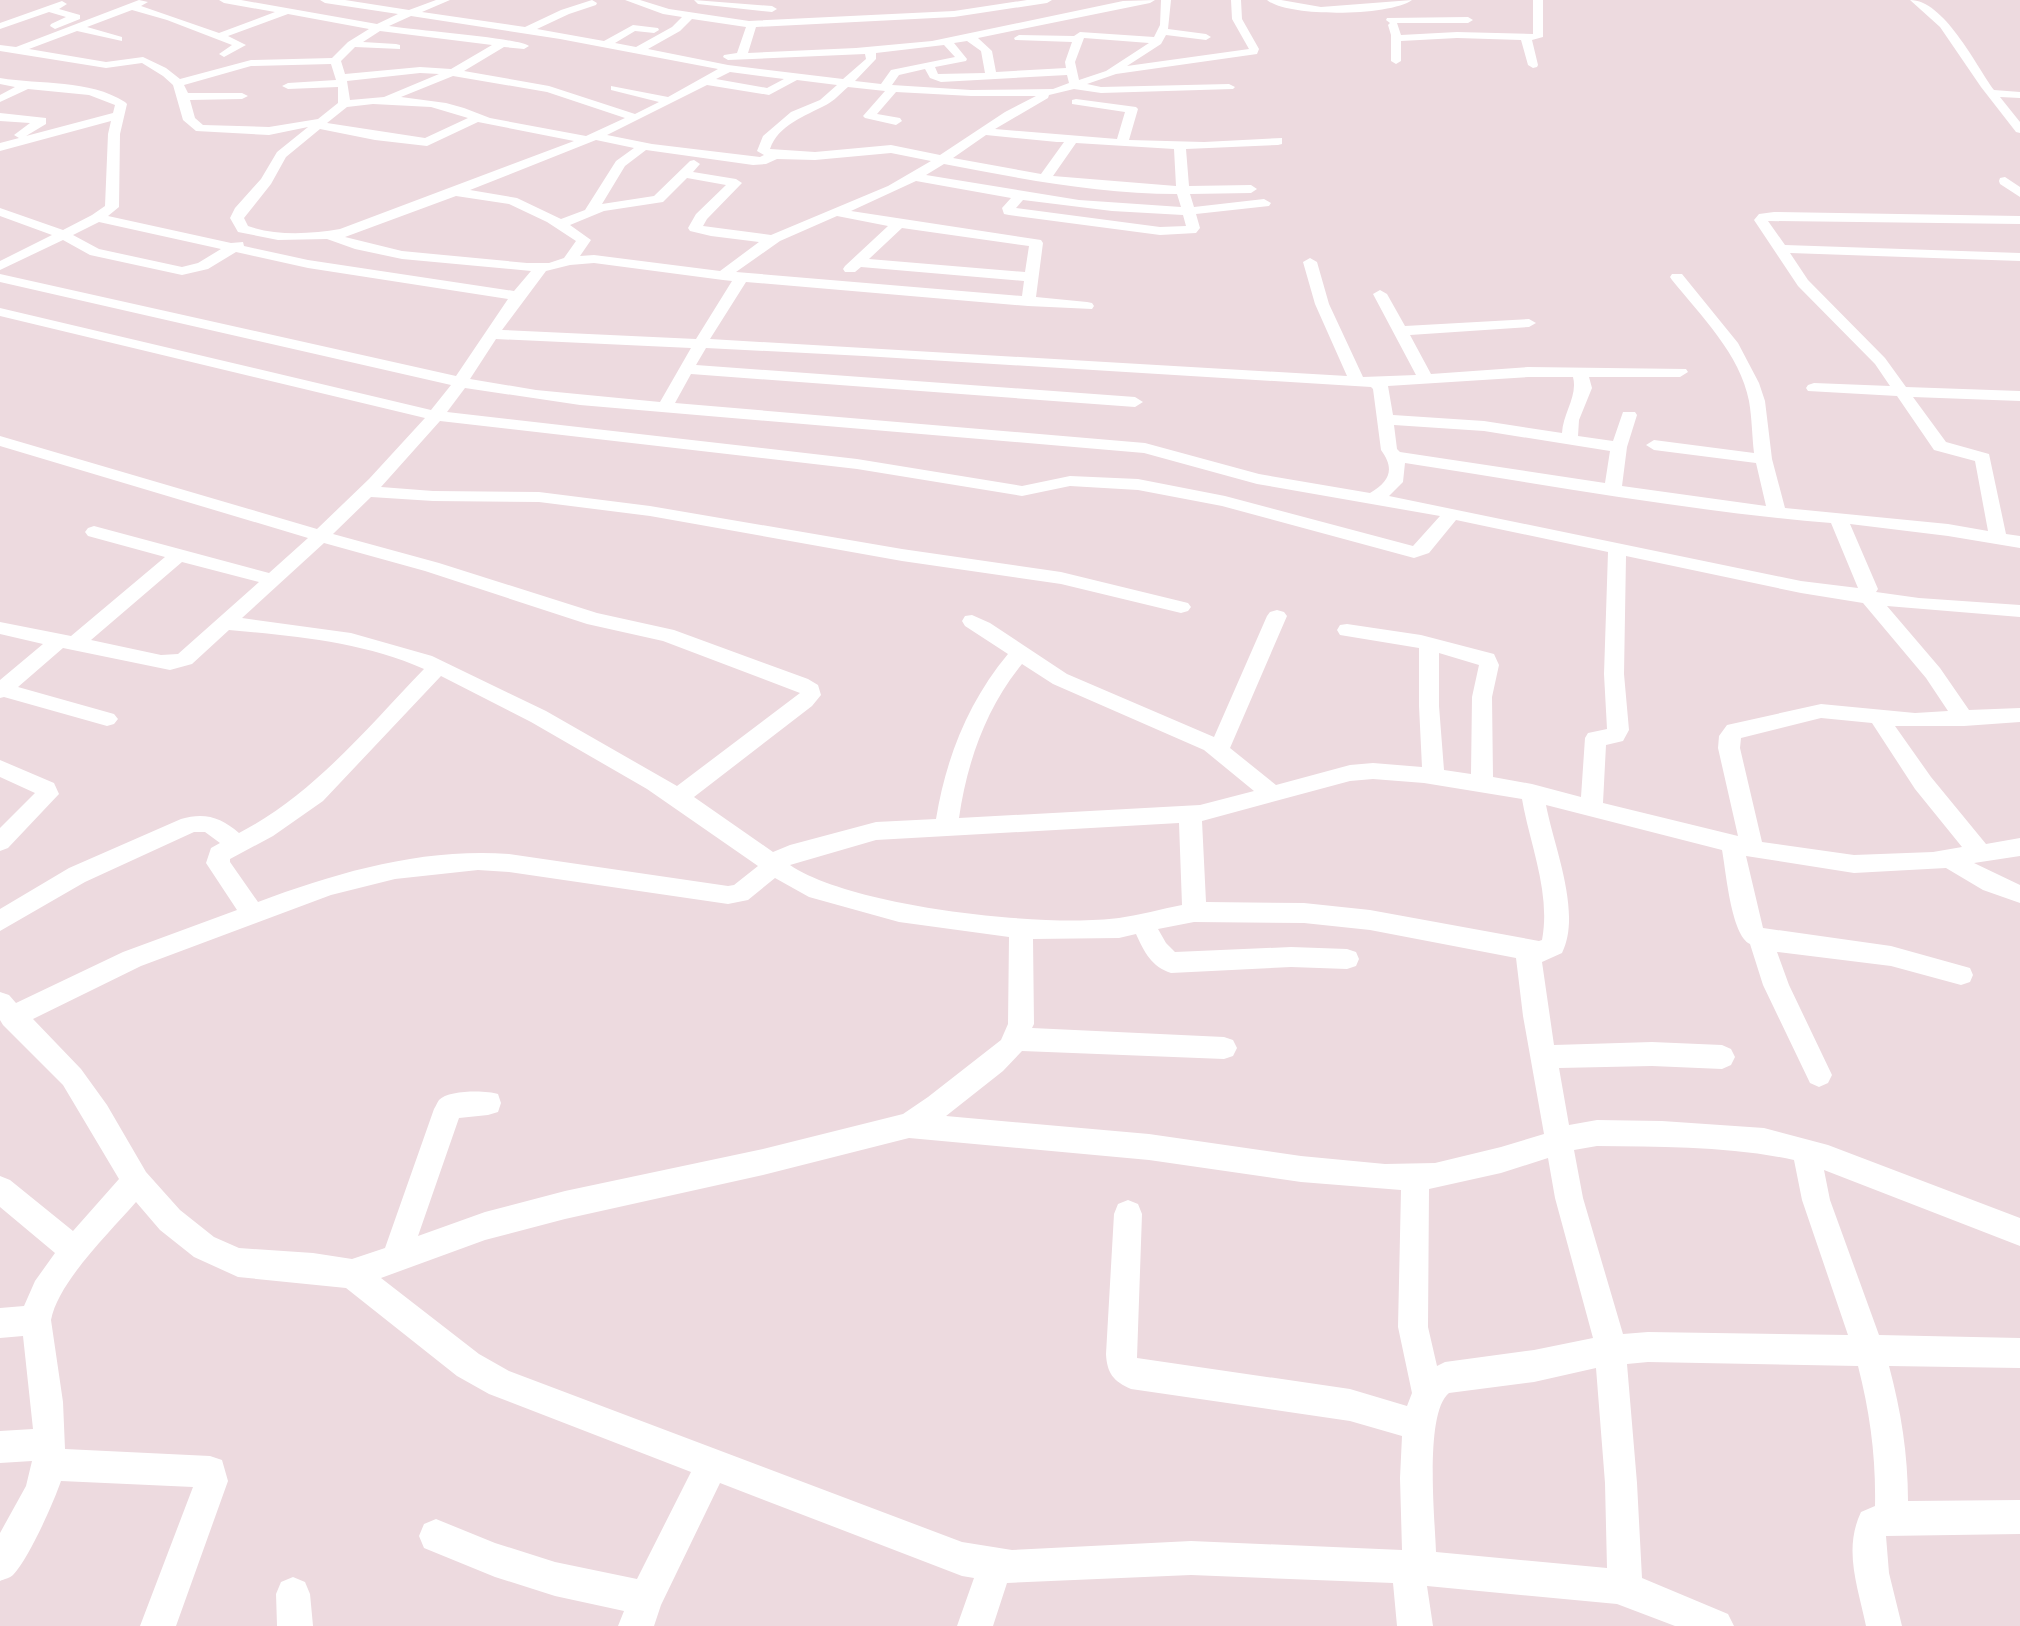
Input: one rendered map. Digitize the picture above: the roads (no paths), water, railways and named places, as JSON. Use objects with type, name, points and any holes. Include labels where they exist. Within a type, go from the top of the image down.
[{"type":"street","points":[[0,26],[72,0]]},
{"type":"street","points":[[119,0],[138,4],[242,45],[224,54]]},
{"type":"street","points":[[16,50],[138,4],[155,0]]},
{"type":"street","points":[[224,0],[409,33],[532,46]]},
{"type":"street","points":[[325,0],[528,30],[728,68],[844,84],[888,89],[971,93],[1050,93],[1094,105],[1131,108],[1122,143]]},
{"type":"street","points":[[178,83],[251,63],[335,61],[352,44],[380,27],[445,0]]},
{"type":"street","points":[[630,0],[677,13],[753,24],[877,19],[893,33],[946,41],[1150,0]]},
{"type":"street","points":[[677,13],[698,0],[770,11],[838,12]]},
{"type":"street","points":[[741,57],[752,36],[753,24],[782,0]]},
{"type":"street","points":[[972,0],[975,11]]},
{"type":"street","points":[[1047,0],[975,11],[911,13],[844,84],[824,102],[795,114],[767,139],[763,151],[775,155],[815,156],[891,148],[1044,178],[1183,190],[1251,189]]},
{"type":"street","points":[[1160,36],[1161,15],[1166,0]]},
{"type":"street","points":[[1114,71],[1254,50],[1237,19],[1236,0]]},
{"type":"street","points":[[1272,0],[1285,6],[1311,9],[1343,9],[1407,0]]},
{"type":"street","points":[[1396,38],[1457,35],[1539,37],[1539,0]]},
{"type":"street","points":[[1915,0],[1932,10],[1944,23],[1991,93],[2020,129]]},
{"type":"street","points":[[1389,2],[1396,38],[1396,61]]},
{"type":"street","points":[[528,30],[552,17],[592,3]]},
{"type":"street","points":[[877,19],[879,5]]},
{"type":"street","points":[[0,47],[76,17],[49,9]]},
{"type":"street","points":[[220,36],[285,12]]},
{"type":"street","points":[[1093,13],[1112,18]]},
{"type":"street","points":[[1093,13],[1097,36]]},
{"type":"street","points":[[637,51],[676,29],[690,15]]},
{"type":"street","points":[[1055,19],[1058,38]]},
{"type":"street","points":[[1391,20],[1482,20]]},
{"type":"street","points":[[1074,86],[1070,62],[1078,39],[1083,35],[1160,36],[1203,41],[1202,25]]},
{"type":"street","points":[[589,54],[608,45],[635,27],[654,30]]},
{"type":"street","points":[[79,28],[118,39]]},
{"type":"street","points":[[723,276],[773,239],[878,196],[915,177],[944,160],[1020,107],[1050,93],[1088,82],[1114,71],[1160,36]]},
{"type":"street","points":[[968,37],[982,45],[989,54],[991,75]]},
{"type":"street","points":[[982,45],[1022,37],[1078,39]]},
{"type":"street","points":[[1526,37],[1533,65]]},
{"type":"street","points":[[896,121],[869,116],[888,89],[895,72],[960,61],[961,56],[946,41]]},
{"type":"street","points":[[388,99],[453,73],[503,43]]},
{"type":"street","points":[[352,44],[396,47]]},
{"type":"street","points":[[0,47],[106,65],[143,60],[178,83],[184,112],[195,126],[200,128],[269,131],[321,123],[375,136],[427,142],[477,118]]},
{"type":"street","points":[[687,60],[832,48],[870,56],[955,50]]},
{"type":"street","points":[[1074,86],[1112,90],[1234,91],[1208,74],[1193,60]]},
{"type":"street","points":[[335,61],[341,78],[344,104]]},
{"type":"street","points":[[929,66],[934,76],[941,79],[1072,71]]},
{"type":"street","points":[[728,68],[636,118],[590,138],[549,157],[343,233],[330,236],[257,233],[243,229],[237,218],[240,211],[266,181],[281,155],[344,104],[368,99],[388,99],[457,110],[477,118],[590,138],[703,155],[758,162],[775,155]]},
{"type":"street","points":[[288,87],[341,78],[420,70],[453,73],[549,89],[636,118]]},
{"type":"street","points":[[1088,82],[1139,81],[1208,74]]},
{"type":"street","points":[[271,75],[341,78]]},
{"type":"street","points":[[706,81],[769,92],[795,77]]},
{"type":"street","points":[[0,81],[27,86],[78,90],[104,96],[121,104],[114,134],[112,207],[98,218],[0,266]]},
{"type":"street","points":[[0,99],[27,86]]},
{"type":"street","points":[[615,88],[669,101]]},
{"type":"street","points":[[1991,93],[2020,95]]},
{"type":"street","points":[[182,97],[242,96]]},
{"type":"street","points":[[758,102],[805,108]]},
{"type":"street","points":[[2,146],[117,116]]},
{"type":"street","points":[[0,117],[42,121],[2,146]]},
{"type":"street","points":[[983,131],[1180,146],[1278,141]]},
{"type":"street","points":[[1044,178],[1073,139]]},
{"type":"street","points":[[590,212],[620,164],[644,146]]},
{"type":"street","points":[[1020,195],[1009,211],[1160,231],[1191,230],[1193,228],[1183,190],[1180,146]]},
{"type":"street","points":[[561,224],[601,208],[658,199],[703,155]]},
{"type":"street","points":[[684,174],[736,183],[701,218],[695,228],[773,239]]},
{"type":"street","points":[[915,177],[1020,195],[1092,204],[1188,210],[1264,203]]},
{"type":"street","points":[[2005,181],[2020,193]]},
{"type":"street","points":[[452,191],[505,199],[561,224],[584,240],[569,261]]},
{"type":"street","points":[[0,212],[63,235],[95,252],[182,271],[196,269],[257,233]]},
{"type":"street","points":[[836,212],[1036,243],[1028,302]]},
{"type":"street","points":[[1998,537],[1984,460],[1980,456],[1940,446],[1903,392],[1867,346],[1803,283],[1761,220],[1764,217],[2020,220]]},
{"type":"street","points":[[98,218],[232,249],[319,266],[516,296]]},
{"type":"street","points":[[833,285],[899,223]]},
{"type":"street","points":[[330,236],[360,246],[402,255],[542,267],[569,261],[594,260],[723,276],[1087,306]]},
{"type":"street","points":[[1780,249],[2020,257]]},
{"type":"street","points":[[856,262],[1032,278]]},
{"type":"street","points":[[1310,262],[1322,304],[1357,380]]},
{"type":"street","points":[[0,628],[170,663],[185,659],[367,491],[435,416],[516,296],[542,267]]},
{"type":"street","points":[[665,407],[742,277]]},
{"type":"street","points":[[0,278],[460,382],[536,395],[1138,447],[1257,479],[1452,513],[1801,587],[1865,597],[2020,611]]},
{"type":"street","points":[[1677,278],[1733,346],[1755,393],[1763,459],[1777,513]]},
{"type":"street","points":[[1380,294],[1425,377]]},
{"type":"street","points":[[0,312],[435,416],[857,464],[1022,490],[1042,490],[1058,483],[1085,481],[1162,488],[1241,505],[1310,526],[1414,552],[1422,549],[1452,513]]},
{"type":"street","points":[[1400,331],[1529,323]]},
{"type":"street","points":[[491,334],[864,351],[1375,382],[1425,377],[1580,372],[1680,372]]},
{"type":"street","points":[[687,369],[1135,402]]},
{"type":"street","points":[[1570,438],[1571,420],[1584,393],[1580,372]]},
{"type":"street","points":[[1373,499],[1386,491],[1397,477],[1398,469],[1395,456],[1389,450],[1381,387],[1375,382]]},
{"type":"street","points":[[1814,388],[2020,396]]},
{"type":"street","points":[[1612,491],[1619,447],[1629,415]]},
{"type":"street","points":[[1386,419],[1484,426],[1619,447]]},
{"type":"street","points":[[0,441],[320,535],[594,619],[668,635],[811,690],[811,695],[805,701],[678,797]]},
{"type":"street","points":[[1654,445],[1763,459]]},
{"type":"street","points":[[1395,456],[1612,491],[1777,513],[1842,518],[1998,537],[2020,542]]},
{"type":"street","points":[[367,491],[433,496],[539,497],[650,511],[902,555],[1061,579],[1181,607]]},
{"type":"street","points":[[1842,518],[1839,520],[1840,523],[1868,589],[1865,597]]},
{"type":"street","points":[[94,532],[272,580]]},
{"type":"street","points":[[1590,808],[1596,738],[1615,736],[1618,730],[1614,674],[1617,549]]},
{"type":"street","points":[[1,690],[66,643],[179,555]]},
{"type":"street","points":[[1865,597],[1933,673],[1964,719]]},
{"type":"street","points":[[1219,750],[1277,616]]},
{"type":"street","points":[[972,621],[1060,679],[1194,735],[1219,750],[1273,795]]},
{"type":"street","points":[[224,623],[334,637],[383,648],[438,667],[571,732],[678,797],[793,879],[809,886],[851,901],[899,912],[1021,929],[1119,928],[1194,912],[1304,913],[1371,920],[1528,951],[1549,950],[1555,939],[1556,926],[1551,878],[1536,821],[1532,792]]},
{"type":"street","points":[[1347,630],[1429,644],[1483,657],[1489,662],[1482,697],[1482,782]]},
{"type":"street","points":[[1429,644],[1429,706],[1434,776]]},
{"type":"street","points":[[946,827],[955,780],[974,726],[999,678],[1020,654]]},
{"type":"street","points":[[253,915],[218,862],[219,854],[265,830],[315,795],[438,667]]},
{"type":"street","points":[[1,690],[107,719]]},
{"type":"street","points":[[1961,975],[1891,956],[1761,939],[1754,935],[1748,925],[1742,846],[1729,748],[1731,732],[1821,711],[1879,718],[1964,719],[2020,715]]},
{"type":"street","points":[[1879,718],[1923,783],[1980,852]]},
{"type":"street","points":[[0,768],[46,789],[48,794],[0,842]]},
{"type":"street","points":[[1021,929],[1021,1024],[1015,1040],[994,1063],[909,1125],[763,1162],[496,1223],[352,1274],[313,1268],[238,1262],[204,1247],[170,1220],[136,1181],[97,1114],[72,1077],[6,1010],[132,958],[328,886],[395,870],[478,861],[509,863],[728,895],[740,893],[765,874],[773,863],[790,854],[876,831],[1191,813],[1224,808],[1350,773],[1373,771],[1482,782],[1532,792],[1742,846],[1854,864],[1949,858],[2020,847]]},
{"type":"street","points":[[1191,813],[1194,912]]},
{"type":"street","points":[[0,921],[77,875],[189,825],[210,823],[237,845]]},
{"type":"street","points":[[1949,858],[1967,872],[1992,885],[2020,894]]},
{"type":"street","points":[[1144,924],[1155,949],[1161,957],[1171,963],[1291,957],[1347,959]]},
{"type":"street","points":[[1761,939],[1780,994],[1819,1075]]},
{"type":"street","points":[[1528,951],[1536,1016],[1575,1223],[1606,1327],[1610,1350],[1621,1483],[1625,1590]]},
{"type":"street","points":[[1015,1040],[1224,1048]]},
{"type":"street","points":[[1544,1057],[1652,1054],[1722,1057]]},
{"type":"street","points":[[395,1260],[447,1109],[452,1106],[488,1103]]},
{"type":"street","points":[[909,1125],[1149,1147],[1301,1169],[1415,1178],[1435,1176],[1501,1160],[1560,1141],[1597,1134],[1662,1134],[1764,1142],[1806,1151],[1908,1187],[2020,1232]]},
{"type":"street","points":[[1806,1151],[1816,1200],[1869,1351],[1884,1406],[1893,1464],[1891,1518]]},
{"type":"street","points":[[1415,1178],[1413,1327],[1428,1393]]},
{"type":"street","points":[[0,1564],[21,1531],[44,1481],[48,1454],[36,1320],[38,1305],[49,1284],[75,1251],[136,1181]]},
{"type":"street","points":[[0,1189],[75,1251]]},
{"type":"street","points":[[1128,1214],[1120,1354],[1122,1366],[1131,1373],[1350,1405],[1421,1426]]},
{"type":"street","points":[[352,1274],[468,1365],[500,1383],[962,1559],[1012,1567],[1191,1558],[1414,1568],[1583,1582],[1625,1590],[1650,1598],[1716,1626]]},
{"type":"street","points":[[0,1323],[36,1320]]},
{"type":"street","points":[[1415,1626],[1417,1472],[1421,1426],[1428,1393],[1436,1382],[1457,1374],[1534,1366],[1610,1350],[1677,1346],[2020,1353]]},
{"type":"street","points":[[0,1447],[210,1472],[212,1481],[158,1626]]},
{"type":"street","points":[[436,1536],[495,1560],[555,1579],[641,1612],[712,1465]]},
{"type":"street","points":[[1884,1626],[1867,1548],[1869,1531],[1874,1523],[1891,1518],[2020,1517]]},
{"type":"street","points":[[975,1626],[996,1564]]}]
